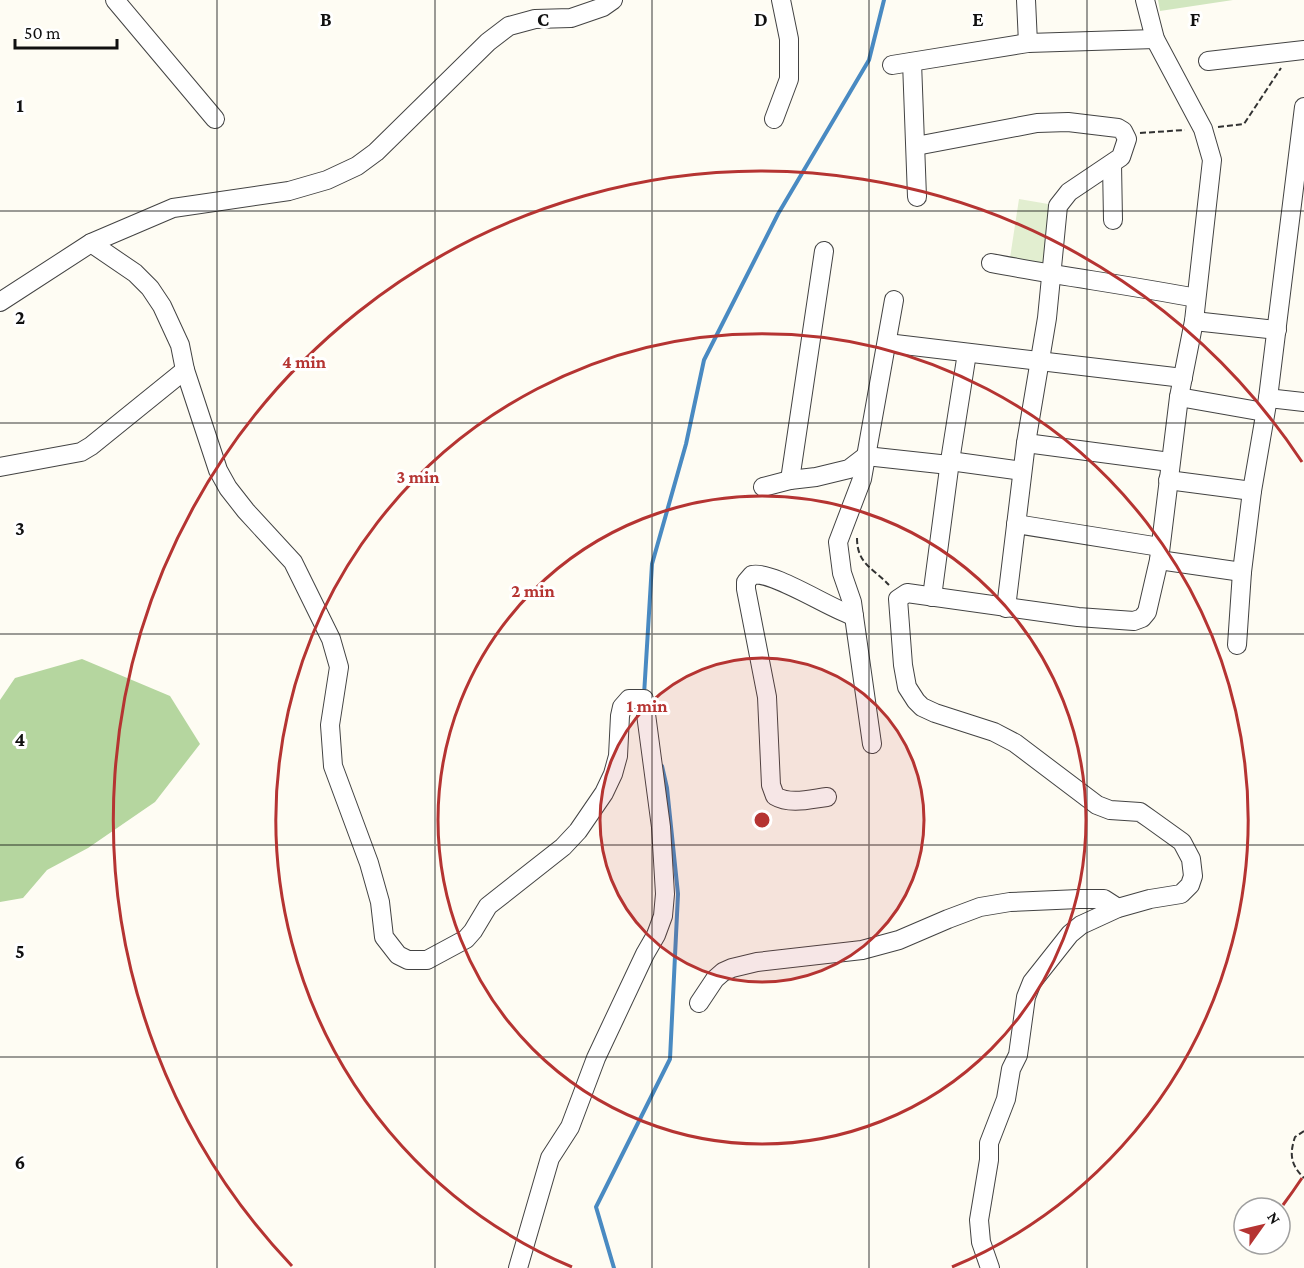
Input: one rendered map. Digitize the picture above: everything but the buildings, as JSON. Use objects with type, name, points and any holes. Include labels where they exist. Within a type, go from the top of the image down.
[{"type":"street","points":[[115,0],[215,119]]},
{"type":"street","points":[[0,302],[91,243],[173,208],[289,191],[327,180],[357,166],[376,152],[488,42],[508,26],[535,19],[571,18],[603,7],[613,0]]},
{"type":"street","points":[[774,119],[789,79],[789,39],[781,0]]},
{"type":"street","points":[[1026,0],[1028,43]]},
{"type":"street","points":[[990,1268],[981,1242],[979,1220],[989,1143],[1006,1099],[1011,1069],[1020,1048],[1029,988],[1035,977],[1075,929],[1118,908],[1150,899],[1176,896],[1188,888],[1193,870],[1191,859],[1182,842],[1140,812],[1110,810],[1097,805],[1016,742],[922,707],[907,687],[897,602],[899,597],[907,593],[1006,608],[1134,621],[1142,618],[1151,603],[1160,554],[1179,397],[1194,321],[1212,168],[1203,129],[1155,39],[1145,0]]},
{"type":"street","points":[[892,65],[1028,43],[1155,39]]},
{"type":"street","points":[[1208,61],[1302,50]]},
{"type":"street","points":[[912,62],[917,196]]},
{"type":"street","points":[[1237,645],[1242,572],[1252,491],[1277,330],[1304,107]]},
{"type":"street","points":[[916,147],[1037,123],[1068,122],[1118,128],[1125,134],[1127,140],[1124,153],[1112,164],[1068,192],[1058,206],[1052,274],[1022,471],[1006,608]]},
{"type":"street","points":[[1112,164],[1113,220]]},
{"type":"street","points":[[91,243],[135,273],[150,288],[162,306],[180,345],[185,370],[218,470],[228,488],[246,511],[301,573],[336,652],[339,667],[330,725],[333,766],[369,863],[380,902],[384,938],[398,955],[408,960],[427,960],[466,939],[488,906],[562,847],[578,831],[604,793],[613,774],[618,756],[622,706],[629,699],[644,699],[661,827],[665,894],[663,916],[596,1058],[570,1127],[550,1158],[518,1268]]},
{"type":"street","points":[[790,480],[824,251]]},
{"type":"street","points":[[991,263],[1196,298]]},
{"type":"street","points":[[872,744],[852,602],[842,573],[838,542],[859,491],[894,300]]},
{"type":"street","points":[[1194,321],[1277,330]]},
{"type":"street","points":[[887,343],[1182,378]]},
{"type":"street","points":[[932,597],[968,353]]},
{"type":"street","points":[[0,467],[81,452],[185,370]]},
{"type":"street","points":[[1179,397],[1266,405],[1304,402]]},
{"type":"street","points":[[1026,443],[1169,471],[1252,491]]},
{"type":"street","points":[[763,487],[849,469],[866,456],[1022,471]]},
{"type":"street","points":[[1016,524],[1242,572]]},
{"type":"street","points":[[827,797],[792,801],[782,800],[775,796],[771,785],[766,697],[746,582],[752,575],[761,575],[854,616]]},
{"type":"street","points":[[699,1004],[715,979],[732,968],[757,962],[862,950],[980,908],[1010,902],[1104,899],[1118,908]]},
{"type":"path","points":[[1125,134],[1244,124],[1286,62],[1302,50]]},
{"type":"path","points":[[857,536],[857,550],[860,558],[899,597]]},
{"type":"path","points":[[1304,1131],[1295,1137],[1291,1160],[1295,1169],[1304,1178]]},
{"type":"green space","points":[[1158,0],[1233,0],[1160,11]]},
{"type":"green space","points":[[1019,199],[1054,205],[1045,264],[1010,258]]},
{"type":"green space","points":[[82,659],[170,696],[200,744],[155,802],[88,848],[47,870],[23,898],[0,902],[0,700],[15,678]]},
{"type":"waterway","points":[[644,695],[652,564],[686,444],[704,360],[778,214],[869,60],[884,0]]},
{"type":"waterway","points":[[614,1268],[596,1207],[670,1059],[678,894],[667,788],[662,766]]}]
